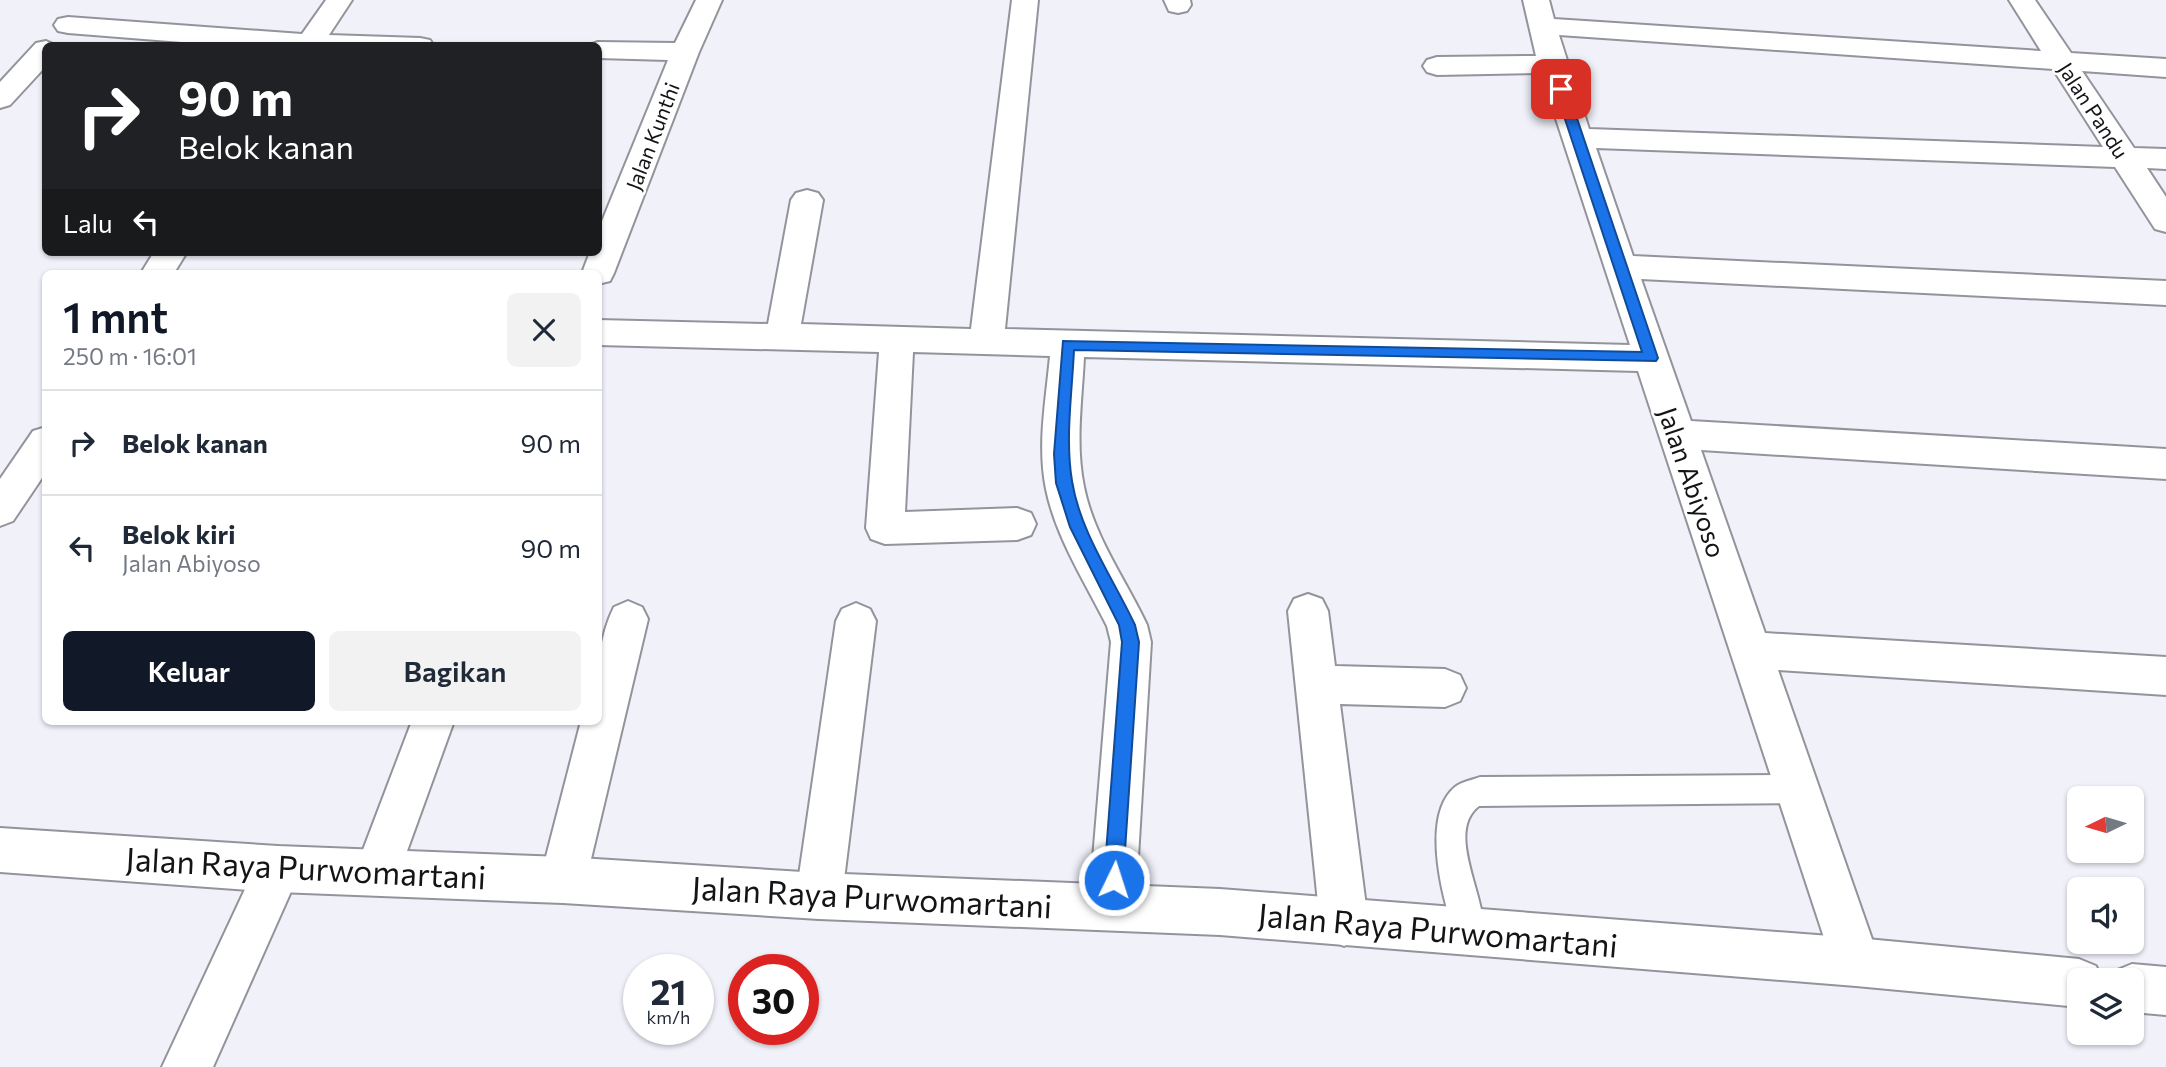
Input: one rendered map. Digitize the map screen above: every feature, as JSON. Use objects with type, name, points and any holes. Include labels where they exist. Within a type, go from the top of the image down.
[{"type":"street","points":[[54,40],[90,0]]},
{"type":"street","points":[[310,42],[339,0]]},
{"type":"street","name":"Jalan Kunthi","points":[[599,270],[685,52],[709,0]]},
{"type":"street","points":[[986,342],[1026,0]]},
{"type":"street","name":"Jalan Pandu","points":[[2022,0],[2166,221]]},
{"type":"street","points":[[1539,13],[2063,62],[2166,68]]},
{"type":"street","name":"Jalan Abiyoso","points":[[1539,13],[1552,64],[1856,962]]},
{"type":"street","points":[[54,40],[182,42]]},
{"type":"street","points":[[602,50],[685,52]]},
{"type":"street","points":[[0,99],[42,53]]},
{"type":"street","points":[[1437,66],[1552,64]]},
{"type":"street","points":[[1578,138],[2166,159]]},
{"type":"street","points":[[782,337],[807,200]]},
{"type":"street","points":[[1621,267],[2166,293]]},
{"type":"street","points":[[602,332],[1651,358]]},
{"type":"street","points":[[897,340],[885,528],[1017,524]]},
{"type":"street","points":[[1068,345],[1061,454],[1064,483],[1074,517],[1127,625],[1131,642],[1112,907]]},
{"type":"street","points":[[1677,434],[2166,464]]},
{"type":"street","points":[[0,510],[42,447]]},
{"type":"street","points":[[1308,611],[1344,922]]},
{"type":"street","points":[[602,723],[628,619]]},
{"type":"street","points":[[819,896],[856,621]]},
{"type":"street","points":[[1751,650],[2166,676]]},
{"type":"street","points":[[1316,684],[1445,688]]},
{"type":"street","points":[[378,871],[432,725]]},
{"type":"street","points":[[563,880],[602,725]]},
{"type":"street","name":"Jalan Raya Purwomartani","points":[[0,850],[278,869],[378,871],[819,896],[1112,907],[1344,922],[1856,962],[2067,982]]},
{"type":"street","points":[[187,1067],[278,869]]},
{"type":"street","points":[[2144,989],[2166,991]]},
{"type":"lane","points":[[1470,933],[1450,840],[1455,815],[1464,799],[1480,791],[1797,789]]},
{"type":"route","points":[[1114,880],[1131,642],[1127,625],[1069,506],[1064,483],[1061,454],[1068,345],[1651,358],[1561,89]]}]
